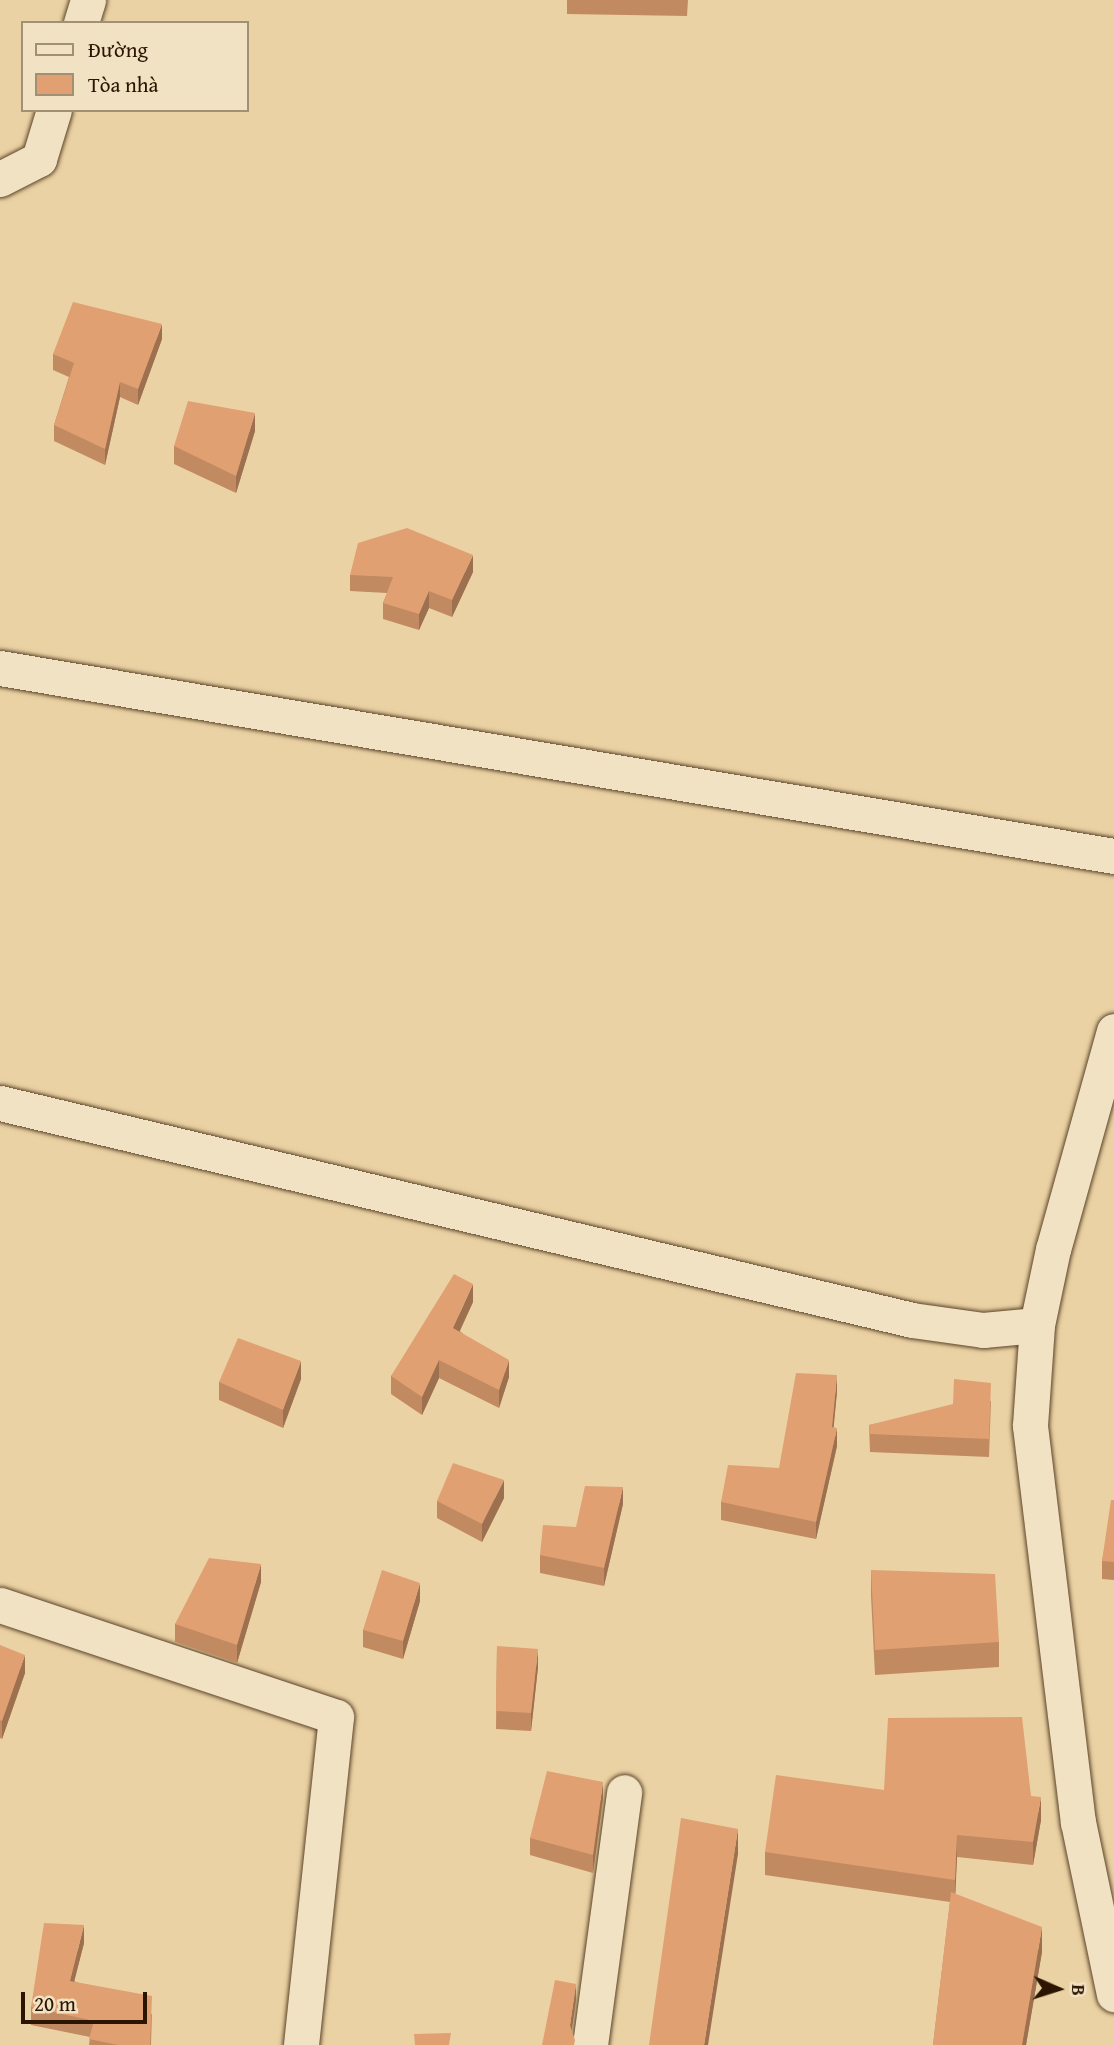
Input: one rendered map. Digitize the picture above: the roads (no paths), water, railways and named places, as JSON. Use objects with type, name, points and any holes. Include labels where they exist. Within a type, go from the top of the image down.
[{"type":"street","points":[[81,21],[88,0]]},
{"type":"street","points":[[0,179],[39,159],[53,112]]},
{"type":"street","points":[[0,668],[1114,856]]},
{"type":"street","points":[[1114,1031],[1053,1249],[1037,1325],[1030,1426],[1078,1822],[1105,1913],[1114,1994]]},
{"type":"street","points":[[0,1103],[912,1320],[983,1330],[1037,1325]]},
{"type":"street","points":[[0,1605],[336,1717],[301,2045]]},
{"type":"street","points":[[590,2045],[624,1792]]}]
